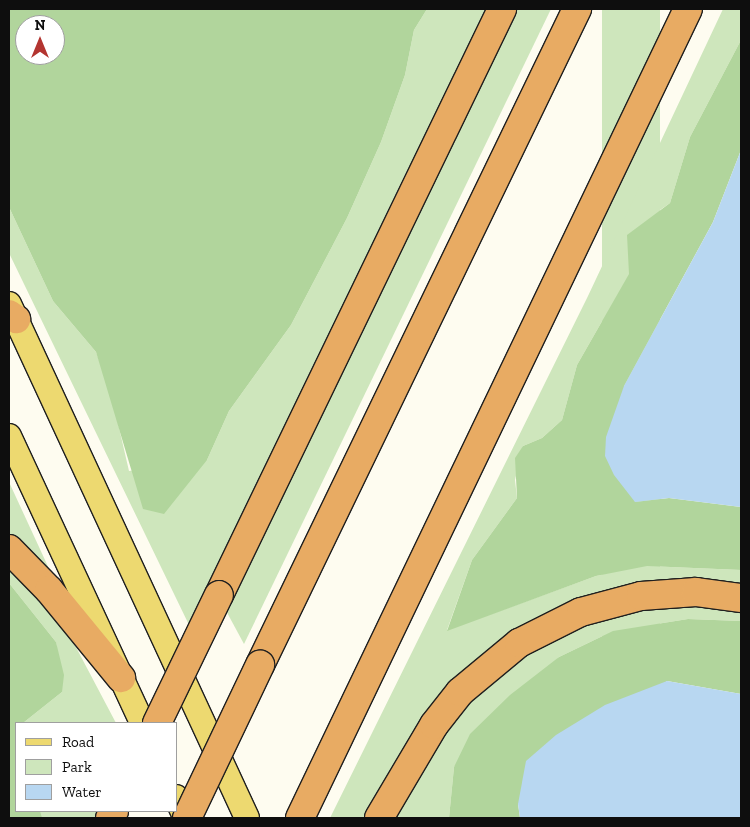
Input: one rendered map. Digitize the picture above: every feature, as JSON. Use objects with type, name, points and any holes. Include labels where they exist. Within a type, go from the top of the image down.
[{"type":"highway","points":[[156,722],[502,9]]},
{"type":"highway","points":[[186,818],[577,9]]},
{"type":"highway","points":[[300,818],[688,9]]},
{"type":"highway","points":[[9,549],[49,590],[121,678]]},
{"type":"highway","points":[[379,818],[434,725],[460,692],[519,643],[580,612],[641,596],[696,592],[741,598]]},
{"type":"main road","points":[[11,312],[247,818]]},
{"type":"main road","points":[[9,436],[142,722]]},
{"type":"main road","points":[[178,801],[186,818]]},
{"type":"green space","points":[[9,9],[427,9],[414,30],[405,75],[381,142],[347,218],[291,325],[229,411],[207,460],[164,514],[143,509],[96,352],[53,301],[9,207]]},
{"type":"green space","points":[[427,9],[489,9],[402,181],[190,627],[9,253],[9,207],[53,301],[96,352],[111,393],[129,471],[207,460],[229,411],[291,325],[347,218],[381,142],[405,75],[414,30]]},
{"type":"green space","points":[[509,9],[551,9],[244,644],[224,607]]},
{"type":"green space","points":[[602,9],[660,9],[660,775],[602,775]]},
{"type":"green space","points":[[723,9],[741,9],[741,40],[690,137],[670,203],[643,222],[625,252],[629,274],[577,365],[562,420],[542,438],[523,446],[515,480],[517,498],[472,560],[447,630],[596,576],[647,566],[741,570],[741,585],[577,601],[525,625],[476,660],[433,706],[409,738],[366,818],[330,818],[588,296]]},
{"type":"green space","points":[[741,40],[741,150],[713,222],[624,386],[635,502],[669,498],[741,507],[741,570],[647,566],[596,576],[447,631],[472,560],[517,498],[515,458],[523,446],[542,438],[562,420],[577,365],[629,274],[627,235],[670,203],[690,137]]},
{"type":"green space","points":[[9,482],[51,573],[9,539]]},
{"type":"green space","points":[[9,560],[69,634],[115,722],[24,722],[62,692],[56,642],[9,583]]},
{"type":"green space","points":[[9,583],[56,642],[64,675],[62,692],[24,722],[15,722],[15,812],[40,812],[42,818],[9,818]]},
{"type":"green space","points":[[695,604],[741,608],[741,621],[688,619],[613,631],[559,657],[454,767],[449,818],[394,818],[449,728],[478,693],[523,655],[591,622],[657,606]]},
{"type":"green space","points":[[688,619],[741,621],[741,694],[667,681],[518,804],[520,818],[449,818],[454,767],[470,734],[510,695],[559,657],[613,631]]},
{"type":"green space","points":[[40,812],[99,812],[99,818],[40,818]]},
{"type":"water","points":[[741,150],[741,507],[669,498],[635,502],[614,475],[605,456],[606,437],[624,386],[713,222]]},
{"type":"water","points":[[667,681],[741,694],[741,818],[520,818],[518,804],[526,761],[556,735],[605,705]]}]
